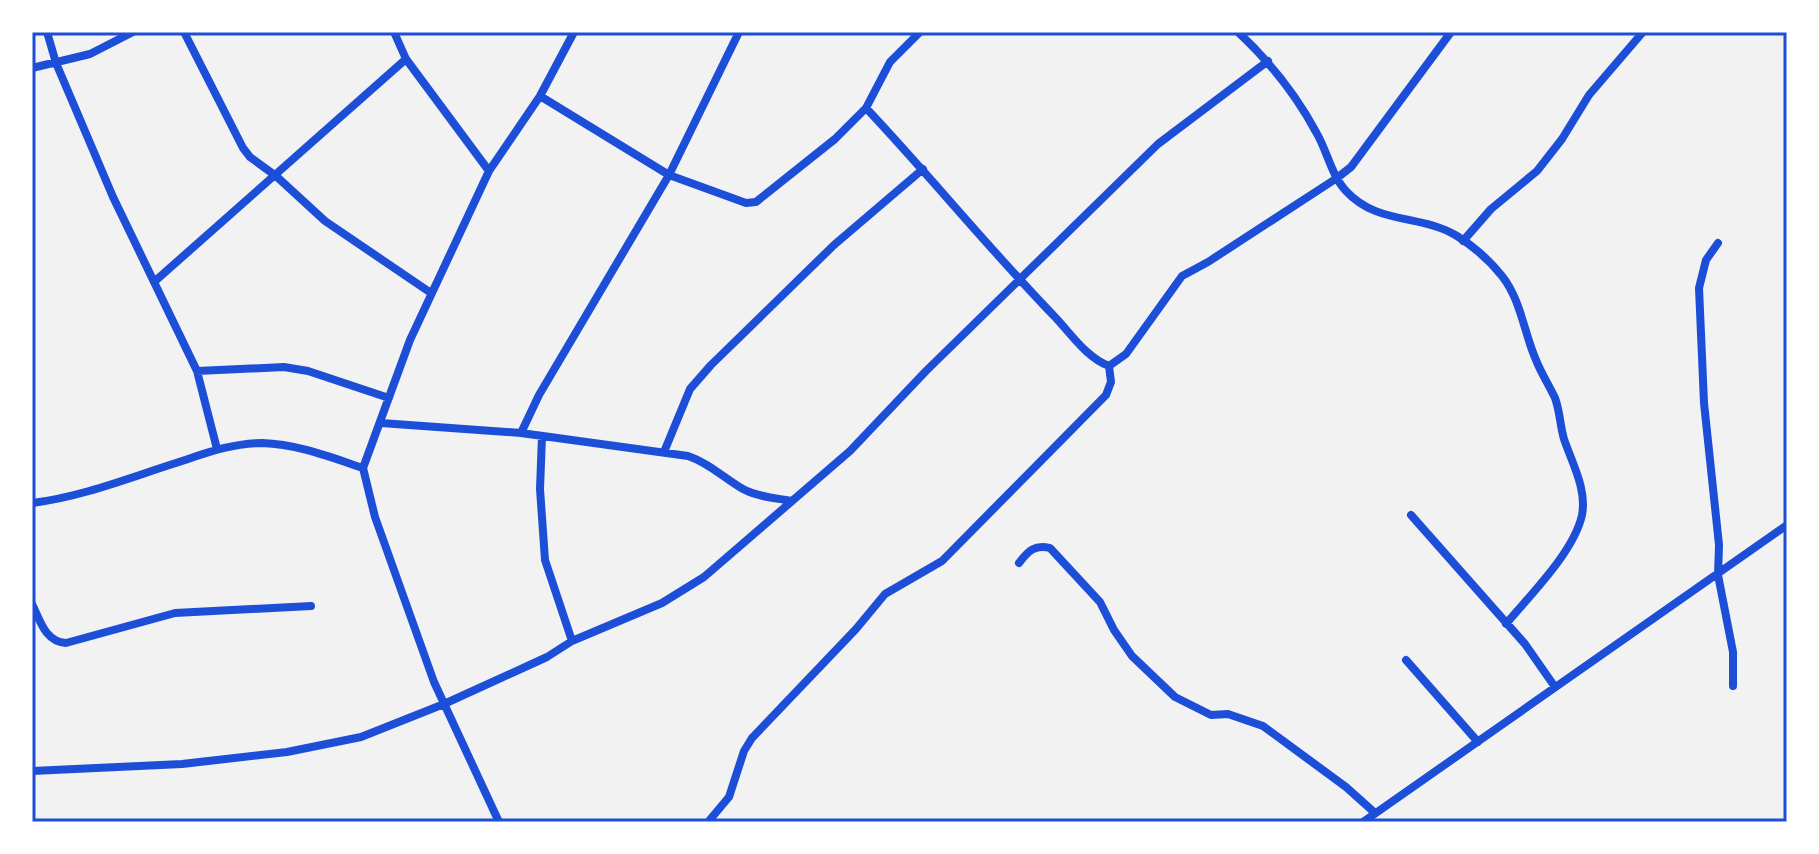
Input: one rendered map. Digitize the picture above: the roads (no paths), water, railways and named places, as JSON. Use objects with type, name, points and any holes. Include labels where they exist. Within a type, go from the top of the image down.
[{"type":"street","points":[[47,32],[56,63],[113,197],[197,371],[217,449]]},
{"type":"street","points":[[32,68],[90,54],[133,32]]},
{"type":"street","points":[[184,32],[250,157],[276,176],[325,221],[431,293]]},
{"type":"street","points":[[394,32],[406,59],[489,171]]},
{"type":"street","points":[[499,822],[434,682],[366,490],[363,468],[431,293],[489,171],[540,96],[574,32]]},
{"type":"street","points":[[521,433],[539,395],[669,175],[739,32]]},
{"type":"street","points":[[540,96],[669,175],[746,203],[756,202],[835,139],[866,108],[890,62],[920,32]]},
{"type":"street","points":[[1238,32],[1288,85],[1318,134],[1337,178],[1347,191],[1387,217],[1426,223],[1463,241],[1503,277],[1518,305],[1535,359],[1557,402],[1563,437],[1583,496],[1582,515],[1574,536],[1506,624]]},
{"type":"street","points":[[1109,366],[1126,354],[1182,276],[1337,178],[1358,157],[1451,32]]},
{"type":"street","points":[[1463,241],[1491,209],[1537,171],[1562,139],[1589,95],[1643,32]]},
{"type":"street","points":[[154,282],[406,59]]},
{"type":"street","points":[[32,771],[182,764],[287,752],[361,737],[444,704],[686,589],[850,451],[926,371],[1158,144],[1268,61]]},
{"type":"street","points":[[866,108],[1020,281],[1099,362],[1109,366]]},
{"type":"street","points":[[664,452],[690,389],[711,365],[834,245],[923,169]]},
{"type":"street","points":[[1718,243],[1706,260],[1699,288],[1704,403],[1719,545],[1718,575],[1733,652],[1733,686]]},
{"type":"street","points":[[708,822],[729,797],[744,751],[752,738],[885,594],[942,561],[1106,395],[1111,382],[1109,366]]},
{"type":"street","points":[[197,371],[296,369],[389,398]]},
{"type":"street","points":[[381,423],[521,433],[664,452],[703,461],[744,489],[762,496],[792,501]]},
{"type":"street","points":[[542,436],[540,489],[545,560],[572,641]]},
{"type":"street","points":[[32,503],[81,493],[217,449],[263,443],[289,446],[363,468]]},
{"type":"street","points":[[1411,515],[1525,644],[1555,687]]},
{"type":"street","points":[[1363,822],[1787,525]]},
{"type":"street","points":[[1019,563],[1028,551],[1040,546],[1050,548],[1100,602],[1132,656],[1175,697],[1211,715],[1228,714],[1263,726],[1346,787],[1375,813]]},
{"type":"street","points":[[32,604],[49,637],[58,643],[175,613],[311,606]]},
{"type":"street","points":[[1406,660],[1478,742]]}]
